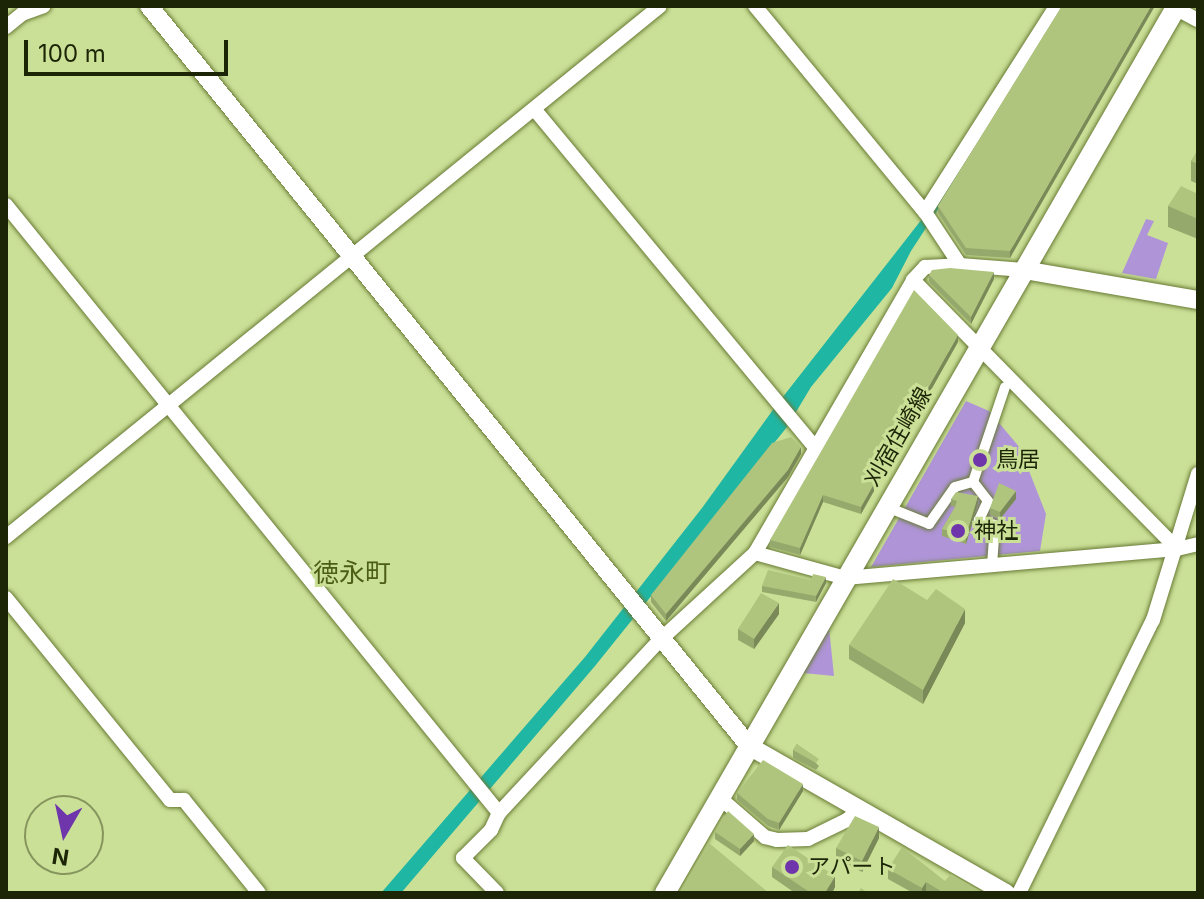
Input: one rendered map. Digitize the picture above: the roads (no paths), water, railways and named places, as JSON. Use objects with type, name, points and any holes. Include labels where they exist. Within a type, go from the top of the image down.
[{"type":"main road","name":"刈宿住崎線","points":[[665,893],[1176,7]]},
{"type":"street","points":[[6,27],[22,14],[44,6]]},
{"type":"street","points":[[149,6],[749,746],[1006,893]]},
{"type":"street","points":[[6,537],[168,403],[355,257],[660,6]]},
{"type":"street","points":[[755,6],[925,212],[960,265]]},
{"type":"street","points":[[925,212],[1056,6]]},
{"type":"street","points":[[1176,7],[1198,20]]},
{"type":"street","points":[[535,110],[816,449]]},
{"type":"street","points":[[6,205],[499,813]]},
{"type":"street","points":[[497,893],[463,858],[491,830],[499,813],[660,640],[755,553],[913,280],[925,267],[960,265],[1024,270],[1198,300]]},
{"type":"street","points":[[913,280],[1177,549]]},
{"type":"street","points":[[973,482],[1005,387]]},
{"type":"street","points":[[1019,893],[1134,663],[1177,549],[1198,474]]},
{"type":"street","points":[[973,482],[988,501],[979,520],[995,525],[992,565]]},
{"type":"street","points":[[892,509],[929,524],[955,487],[973,482]]},
{"type":"street","points":[[755,553],[845,578],[1177,549],[1198,544]]},
{"type":"street","points":[[6,598],[170,800],[184,800],[259,893]]},
{"type":"street","points":[[720,798],[765,837],[777,840],[808,839],[847,820],[858,810]]},
{"type":"water","points":[[974,138],[978,148],[911,251],[892,288],[811,387],[787,427],[595,666],[401,893],[381,893],[585,657],[922,219]]},
{"type":"place","name":"鳥居","points":[[980,460]]},
{"type":"place","name":"神社","points":[[958,531]]},
{"type":"place","name":"アパート","points":[[792,867]]},
{"type":"district","name":"徳永町","points":[[352,573]]}]
